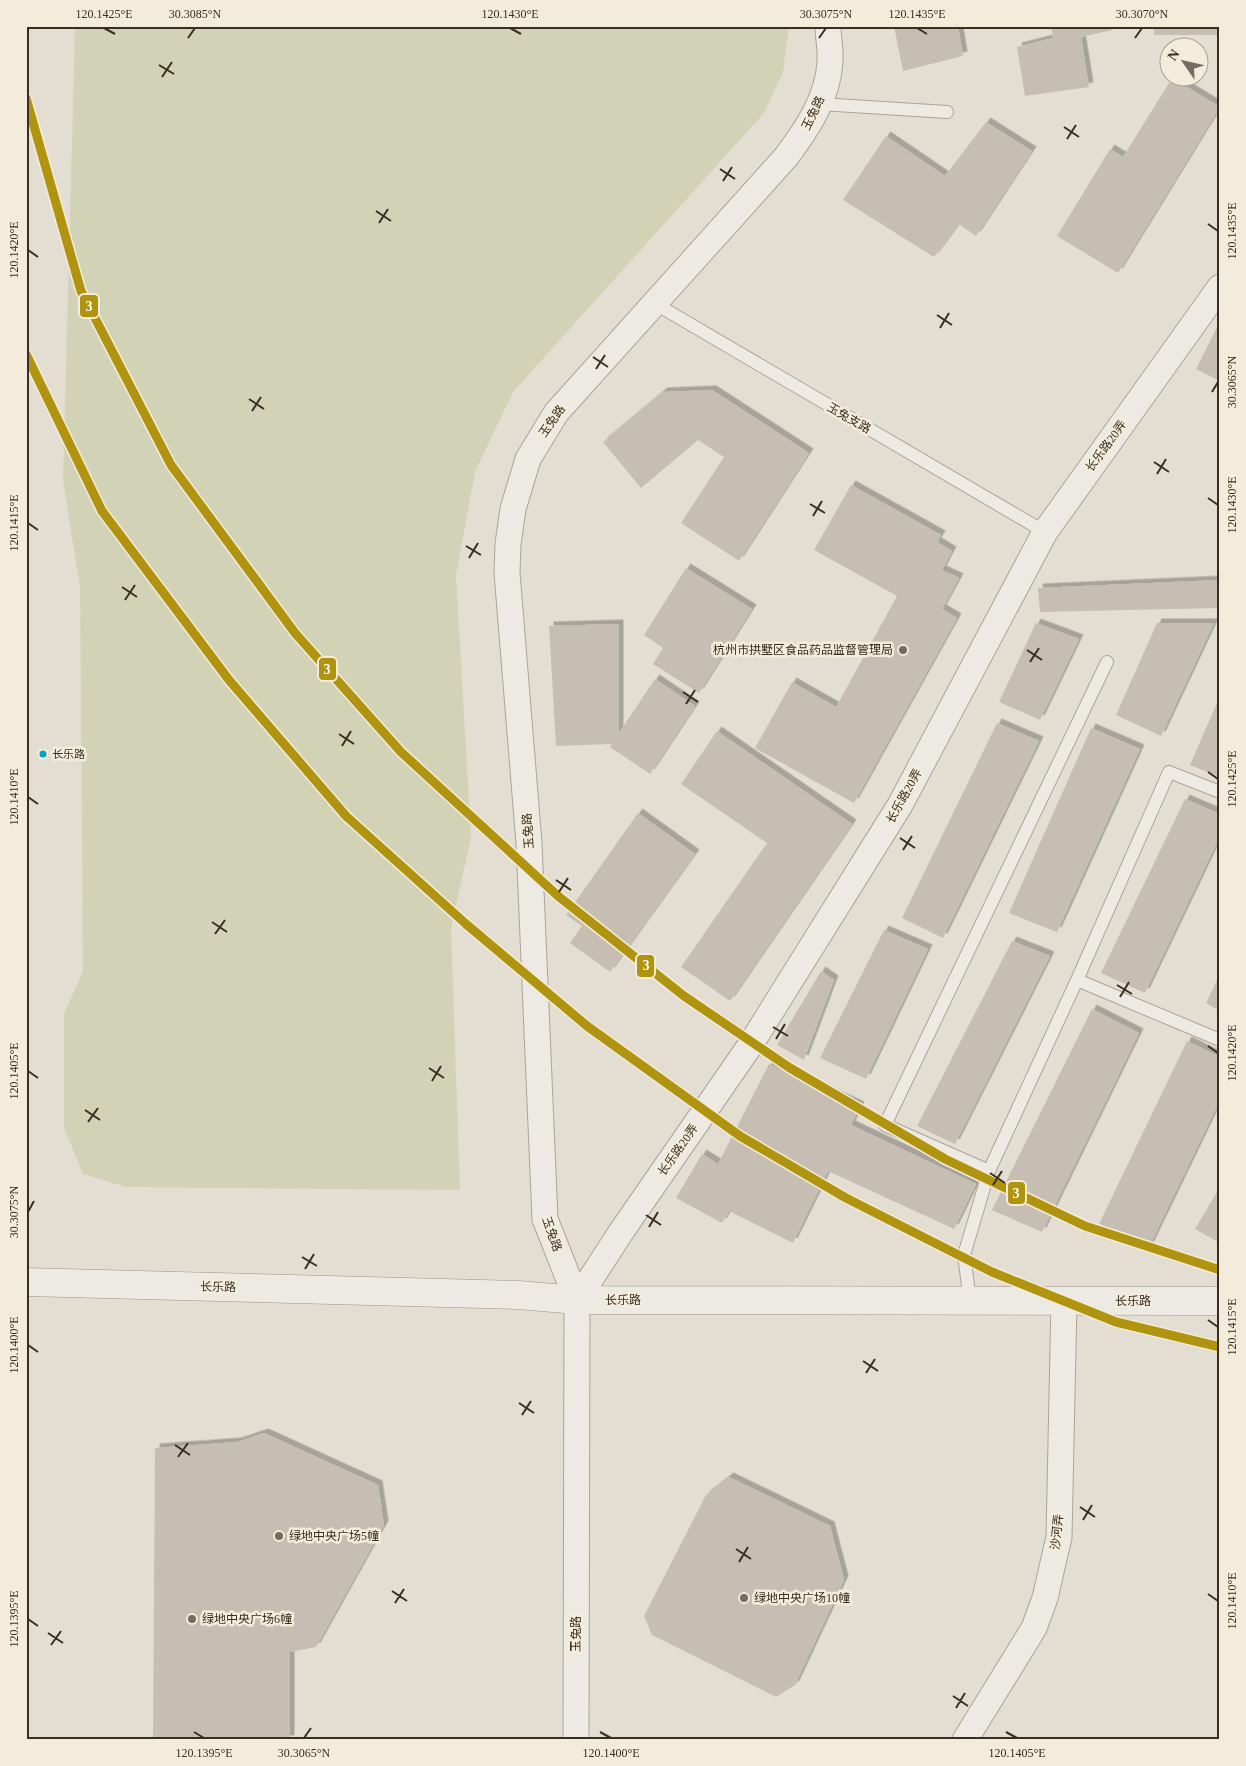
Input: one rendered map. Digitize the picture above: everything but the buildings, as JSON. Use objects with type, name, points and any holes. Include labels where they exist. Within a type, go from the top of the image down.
[{"type":"street","name":"玉兔路","points":[[576,1740],[577,1300],[545,1219],[529,843],[507,573],[508,544],[513,509],[528,459],[556,413],[786,157],[808,128],[820,104],[830,62],[828,26]]},
{"type":"street","name":"长乐路20弄","points":[[577,1300],[621,1232],[750,1047],[900,805],[1044,532],[1220,287]]},
{"type":"street","name":"长乐路","points":[[26,1282],[518,1294],[577,1300],[1220,1301]]},
{"type":"street","name":"沙河弄","points":[[965,1740],[1034,1628],[1045,1598],[1059,1537],[1064,1301]]},
{"type":"lane","points":[[820,104],[948,112]]},
{"type":"lane","name":"玉兔支路","points":[[654,304],[1044,532]]},
{"type":"lane","points":[[989,1171],[885,1126],[1107,662]]},
{"type":"lane","points":[[970,1301],[964,1255],[989,1171],[1078,980],[1169,772],[1220,792]]},
{"type":"lane","points":[[1078,980],[1220,1040]]},
{"type":"green space","points":[[75,26],[789,26],[783,72],[764,113],[513,392],[475,472],[456,575],[471,837],[451,928],[460,1190],[126,1187],[83,1174],[64,1128],[64,1014],[83,971],[80,588],[63,480]]},
{"type":"transit line","name":"3","points":[[26,98],[81,291],[171,465],[295,633],[401,752],[558,896],[684,996],[790,1068],[945,1159],[1085,1226],[1220,1270]]},
{"type":"transit line","name":"3","points":[[26,354],[102,511],[229,680],[346,816],[466,924],[587,1026],[740,1136],[846,1198],[992,1272],[1116,1322],[1220,1347]]},
{"type":"place","name":"杭州市拱墅区食品药品监督管理局","points":[[903,650]]},
{"type":"place","name":"长乐路","points":[[43,754]]},
{"type":"place","name":"绿地中央广场5幢","points":[[279,1536]]},
{"type":"place","name":"绿地中央广场10幢","points":[[744,1598]]},
{"type":"place","name":"绿地中央广场6幢","points":[[192,1619]]}]
